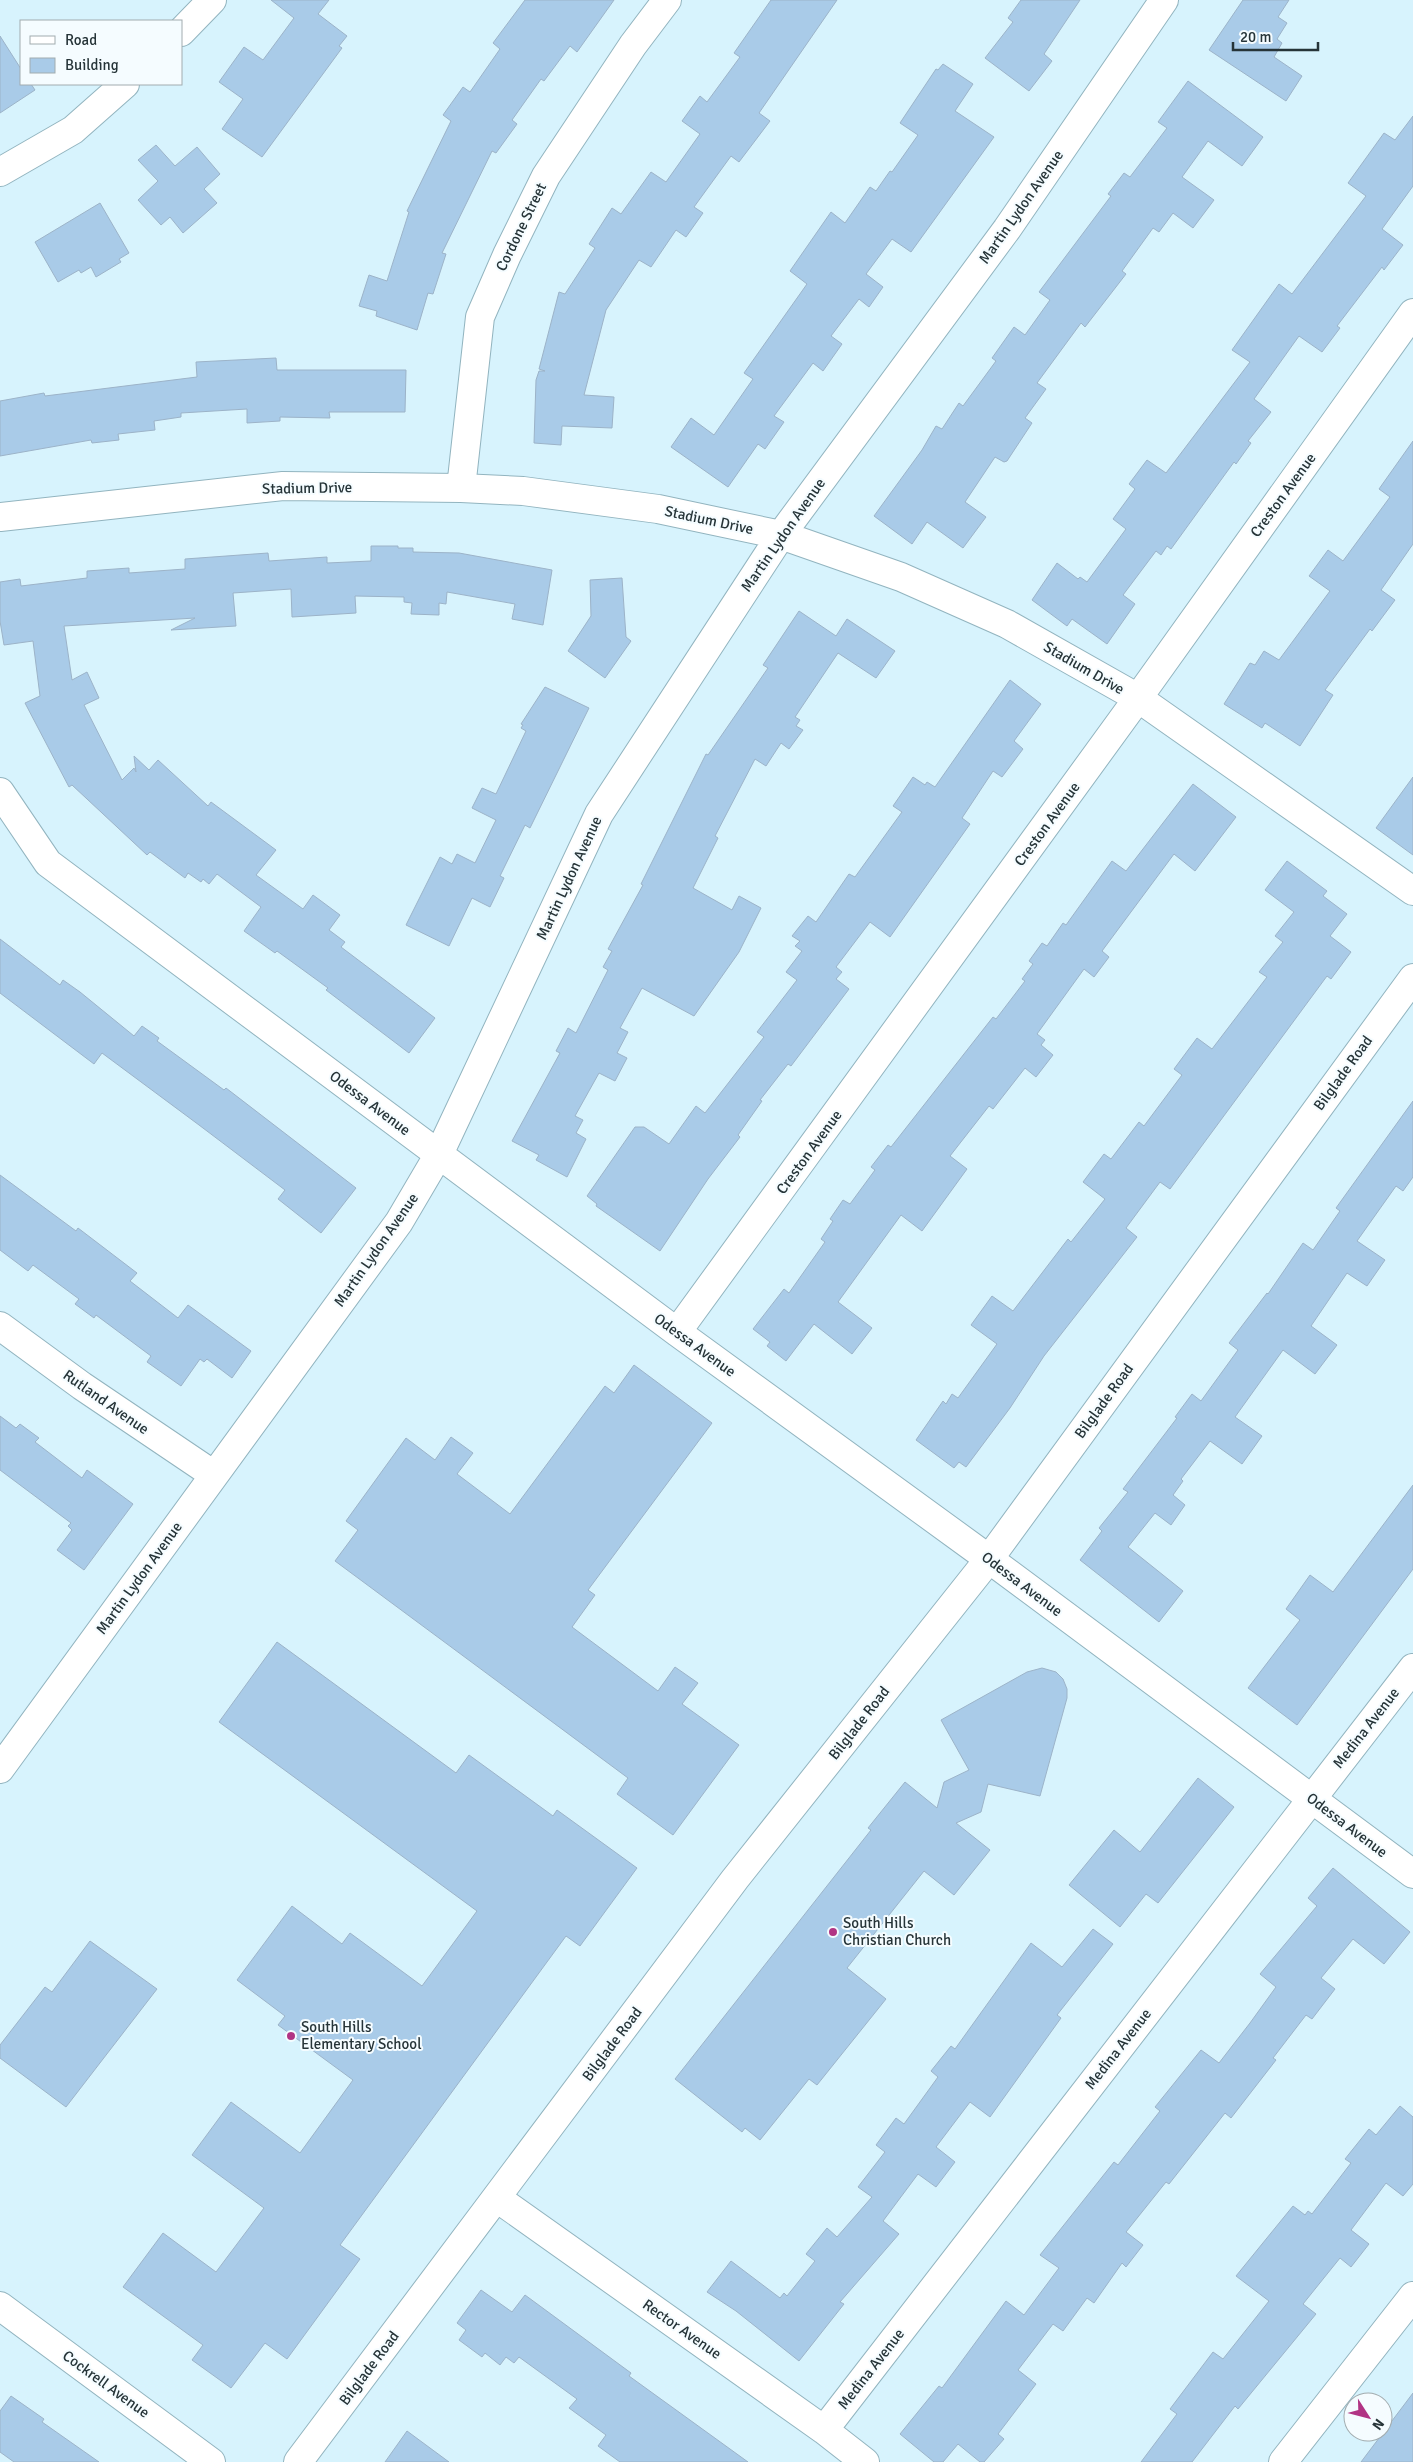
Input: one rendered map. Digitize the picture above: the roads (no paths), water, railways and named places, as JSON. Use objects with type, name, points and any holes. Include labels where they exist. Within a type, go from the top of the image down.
[{"type":"street","points":[[182,31],[212,0]]},
{"type":"street","name":"Cordone Street","points":[[461,488],[480,317],[546,176],[633,45],[667,0]]},
{"type":"street","name":"Martin Lydon Avenue","points":[[0,1769],[399,1222],[439,1154],[599,814],[781,535],[1007,229],[1164,0]]},
{"type":"street","points":[[0,172],[73,130],[125,85]]},
{"type":"street","name":"Creston Avenue","points":[[677,1332],[1138,698],[1413,313]]},
{"type":"street","name":"Stadium Drive","points":[[0,517],[283,486],[461,488],[523,490],[658,509],[781,535],[901,577],[1007,624],[1138,698],[1413,891]]},
{"type":"street","name":"Odessa Avenue","points":[[0,792],[48,863],[677,1332],[989,1559],[1413,1874]]},
{"type":"street","name":"Bilglade Road","points":[[298,2462],[734,1879],[989,1559],[1413,978]]},
{"type":"street","name":"Rutland Avenue","points":[[0,1326],[82,1386],[214,1475]]},
{"type":"street","name":"Medina Avenue","points":[[824,2430],[1413,1668]]},
{"type":"street","name":"Rector Avenue","points":[[497,2198],[824,2430],[865,2462]]},
{"type":"street","points":[[1283,2462],[1413,2296]]},
{"type":"street","name":"Cockrell Avenue","points":[[0,2306],[211,2462]]},
{"type":"place","name":"South Hills Christian Church","points":[[833,1932]]},
{"type":"place","name":"South Hills Elementary School","points":[[291,2036]]}]
